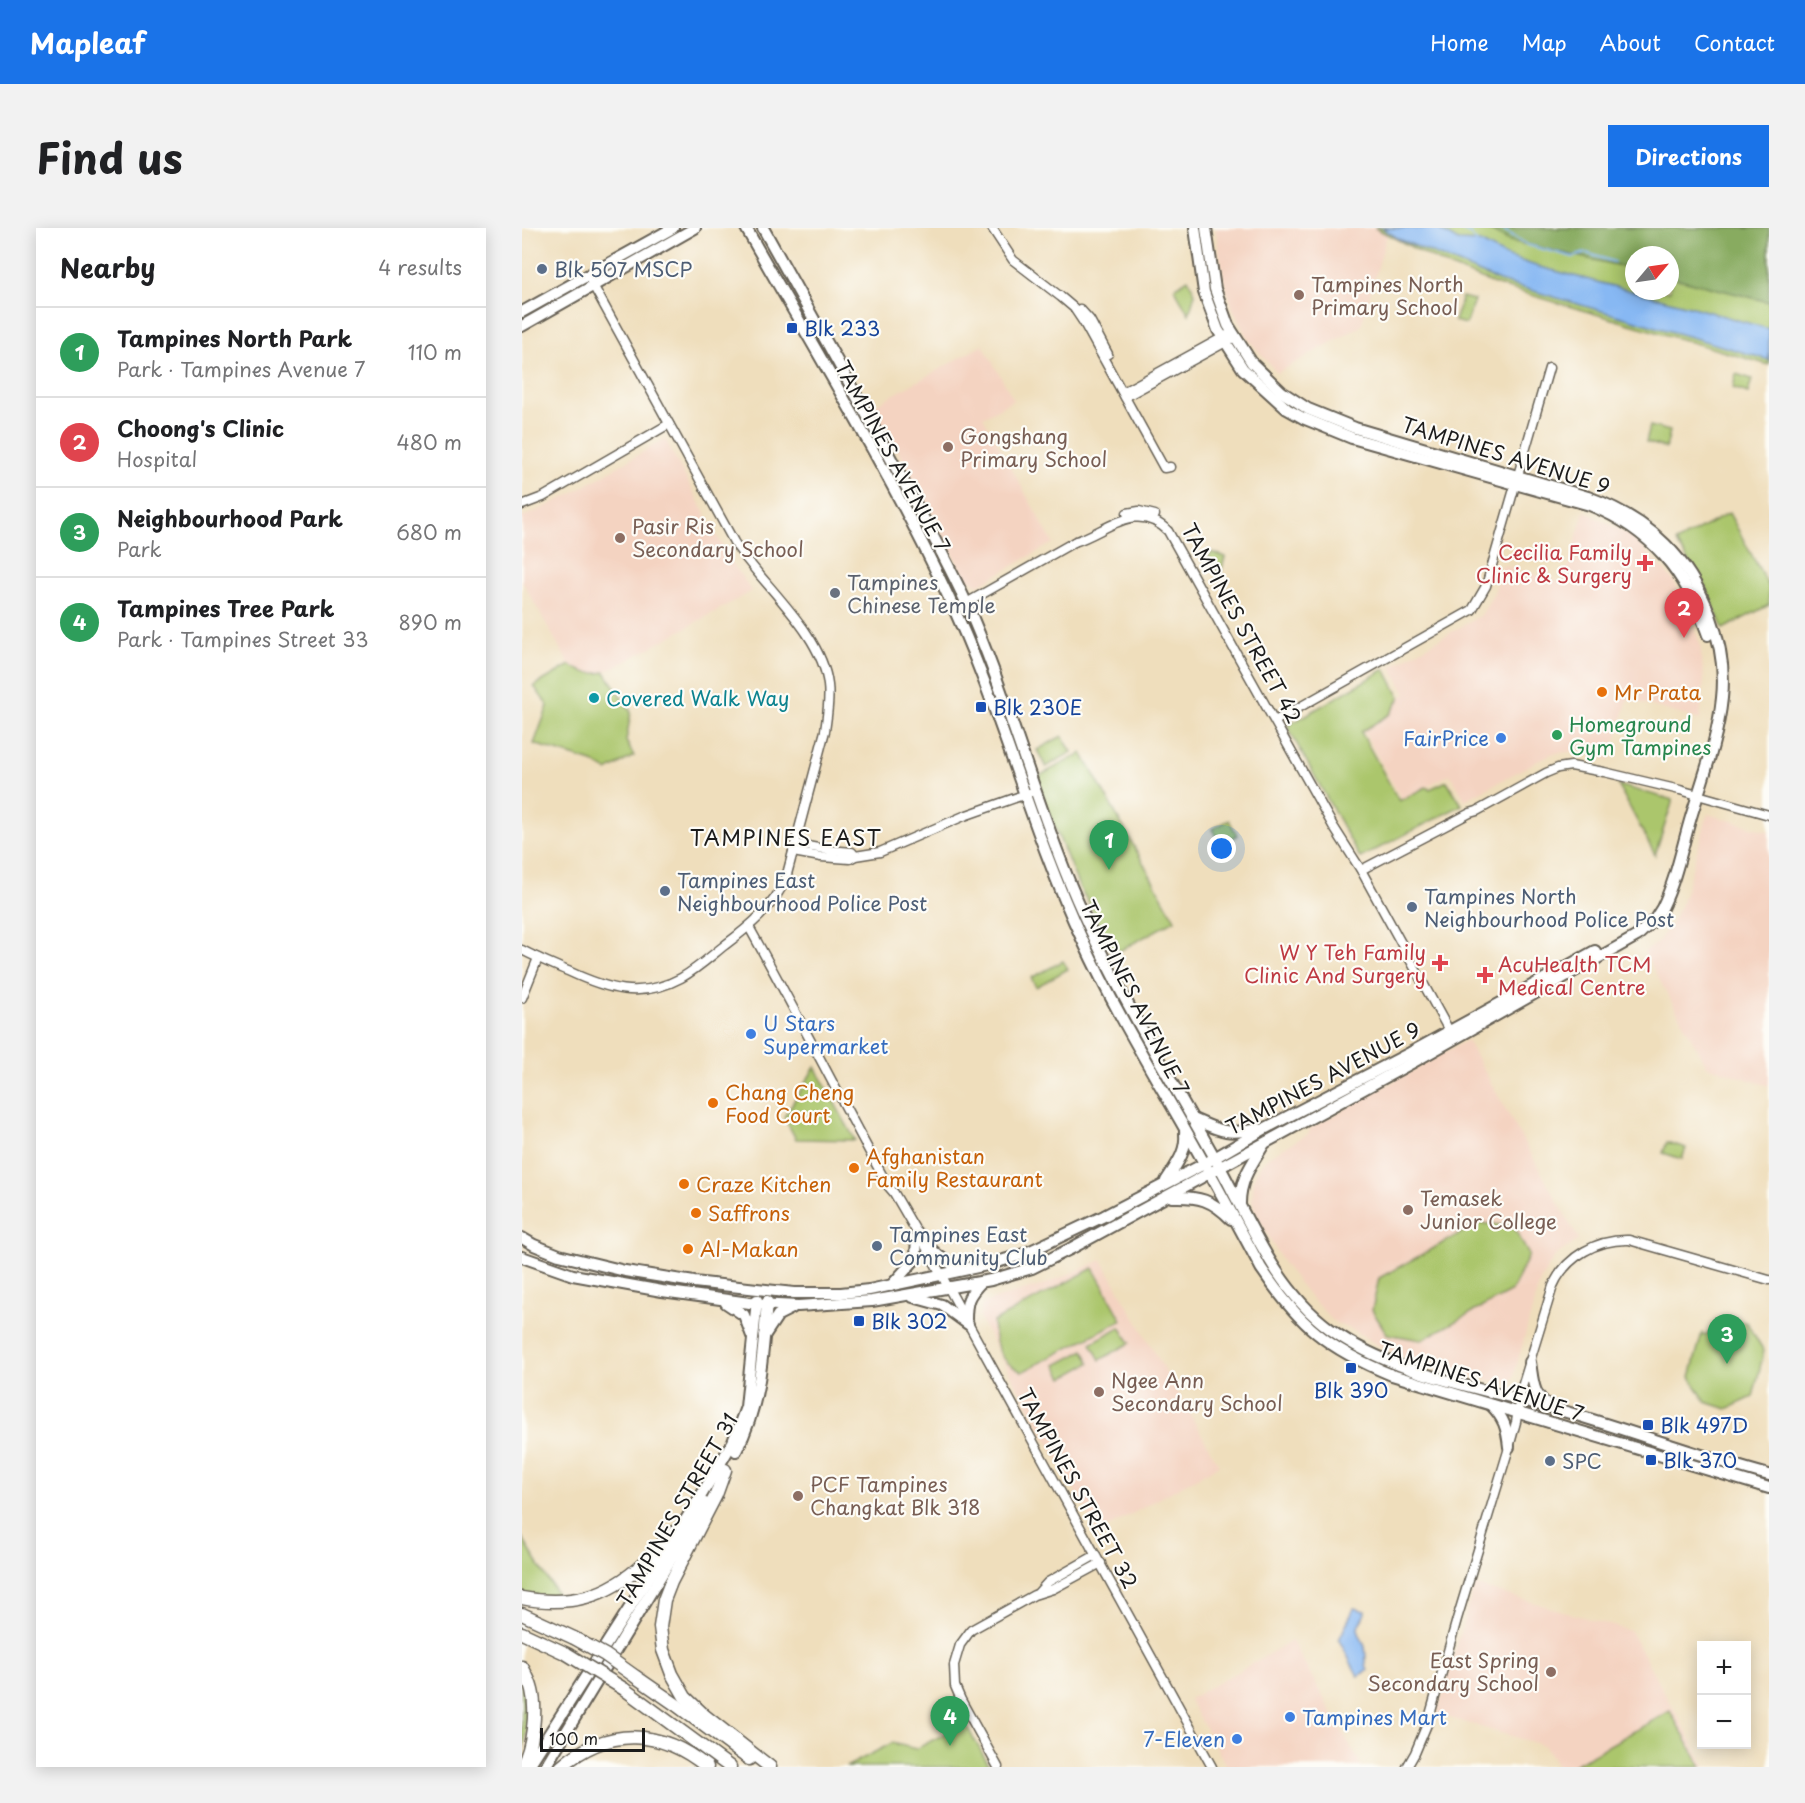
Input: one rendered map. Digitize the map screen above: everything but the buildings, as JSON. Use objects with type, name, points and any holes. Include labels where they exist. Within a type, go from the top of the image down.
[{"type":"highway","points":[[725,1470],[716,1495],[664,1600],[660,1627],[663,1650],[672,1674],[685,1697],[770,1767]]},
{"type":"highway","points":[[522,1598],[542,1602],[564,1602],[597,1594],[632,1573],[666,1538],[680,1528]]},
{"type":"highway","points":[[522,1614],[605,1655],[760,1767]]},
{"type":"highway","points":[[522,1633],[596,1670],[730,1767]]},
{"type":"highway","points":[[522,1667],[532,1689],[534,1711],[532,1733],[522,1766]]},
{"type":"highway","points":[[666,1719],[720,1767]]},
{"type":"highway","points":[[561,1767],[588,1749],[602,1743],[624,1738],[648,1737],[670,1743],[707,1767]]},
{"type":"main road","points":[[522,326],[673,228]]},
{"type":"main road","points":[[522,312],[591,281],[695,228]]},
{"type":"main road","name":"TAMPINES AVENUE 7","points":[[746,228],[900,501],[954,610],[979,669],[1058,884],[1082,940],[1128,1030],[1210,1174],[1260,1268],[1290,1308],[1329,1344],[1347,1355],[1392,1374],[1769,1488]]},
{"type":"main road","name":"TAMPINES AVENUE 7","points":[[763,228],[922,515],[966,603],[992,665],[1066,875],[1118,985],[1190,1118],[1287,1286],[1315,1316],[1339,1335],[1367,1352],[1394,1363],[1555,1409],[1769,1475]]},
{"type":"main road","name":"TAMPINES AVENUE 9","points":[[522,1257],[573,1275],[593,1279],[721,1300],[798,1306],[856,1302],[949,1288],[1032,1268],[1071,1250],[1221,1169],[1627,933],[1647,919],[1662,893],[1695,794],[1720,716],[1723,684],[1716,637],[1708,611],[1677,557],[1665,544],[1623,513],[1598,501],[1352,438],[1287,409],[1243,369],[1223,341],[1204,292],[1195,228]]},
{"type":"main road","name":"TAMPINES AVENUE 9","points":[[1206,228],[1215,289],[1223,315],[1252,363],[1282,392],[1308,409],[1355,428],[1517,481]]},
{"type":"main road","name":"TAMPINES AVENUE 9","points":[[559,1255],[626,1270],[763,1291],[841,1293],[891,1287],[972,1269],[1024,1254],[1104,1216],[1204,1164],[1266,1128],[1451,1035]]},
{"type":"main road","points":[[1190,1118],[1216,1130],[1228,1132],[1266,1128]]},
{"type":"main road","points":[[1164,1184],[1176,1168],[1186,1146],[1185,1129]]},
{"type":"main road","points":[[1240,1207],[1243,1179],[1265,1142]]},
{"type":"main road","points":[[1169,1197],[1199,1198],[1213,1203],[1238,1226]]},
{"type":"main road","points":[[918,1235],[934,1253],[946,1262],[972,1269]]},
{"type":"main road","points":[[891,1287],[913,1264],[916,1258],[918,1235]]},
{"type":"main road","points":[[522,1238],[559,1255],[586,1271],[593,1279]]},
{"type":"main road","points":[[967,1322],[966,1304],[970,1294],[981,1281]]},
{"type":"main road","name":"TAMPINES STREET 31","points":[[601,1665],[725,1470],[746,1430],[754,1409],[763,1291]]},
{"type":"main road","points":[[904,1295],[942,1305],[967,1322]]},
{"type":"main road","points":[[721,1300],[744,1315],[758,1340],[778,1315],[798,1306]]},
{"type":"main road","name":"TAMPINES STREET 31","points":[[601,1665],[680,1528],[733,1442],[743,1416],[758,1340]]},
{"type":"main road","points":[[1530,1362],[1533,1388],[1544,1402],[1555,1409]]},
{"type":"main road","points":[[1489,1403],[1502,1417],[1506,1426],[1509,1447]]},
{"type":"main road","points":[[528,1767],[601,1665]]},
{"type":"main road","points":[[545,1767],[601,1665]]},
{"type":"street","points":[[992,228],[1013,260],[1063,295]]},
{"type":"street","points":[[997,228],[1017,256],[1063,295],[1074,308],[1084,323],[1170,467],[1164,468],[1126,394]]},
{"type":"street","points":[[522,950],[599,985],[625,991],[647,990],[682,978],[750,927],[779,894],[786,878],[826,725],[829,694],[824,665],[810,638],[734,542],[591,281]]},
{"type":"street","points":[[1126,394],[1234,334]]},
{"type":"street","points":[[1276,720],[1472,610],[1486,586],[1549,368]]},
{"type":"street","points":[[522,506],[669,424]]},
{"type":"street","name":"TAMPINES STREET 42","points":[[954,610],[1074,542],[1108,520],[1128,512],[1145,512],[1163,520],[1174,532],[1451,1035]]},
{"type":"street","points":[[1361,870],[1470,813],[1474,806],[1556,763],[1586,763],[1601,768],[1604,772],[1769,815]]},
{"type":"street","points":[[794,848],[852,852],[855,856],[880,852],[964,816],[1035,790]]},
{"type":"street","name":"TAMPINES STREET 32","points":[[750,927],[837,1090],[841,1092],[888,1186],[942,1275],[1212,1767]]},
{"type":"street","points":[[522,998],[538,958]]},
{"type":"street","points":[[1407,1767],[1416,1753],[1428,1722],[1456,1619],[1509,1447],[1530,1362],[1556,1281],[1568,1264],[1589,1248],[1607,1242],[1631,1240],[1769,1280]]},
{"type":"street","points":[[998,1767],[958,1693],[953,1672],[955,1657],[963,1640],[971,1630],[1038,1593],[1053,1589],[1098,1559]]},
{"type":"street","name":"TAMPINES STREET 32","points":[[1185,1715],[1191,1720],[1218,1767]]},
{"type":"shaded area","name":"Tampines North Primary School","points":[[1215,228],[1375,228],[1387,235],[1361,326],[1277,373],[1247,338],[1233,309],[1224,281]]},
{"type":"shaded area","name":"Gongshang Primary School","points":[[983,345],[1014,400],[983,417],[1053,543],[979,585],[965,578],[873,406]]},
{"type":"shaded area","name":"Pasir Ris Secondary School","points":[[665,439],[730,560],[752,591],[614,668],[598,674],[581,672],[569,664],[522,581],[522,517],[571,494]]},
{"type":"shaded area","points":[[1584,511],[1632,536],[1674,581],[1700,643],[1704,680],[1700,720],[1628,699],[1610,760],[1576,751],[1551,754],[1465,800],[1450,774],[1402,800],[1358,721],[1406,694],[1391,667],[1481,615],[1494,593],[1502,565],[1564,583]]},
{"type":"shaded area","points":[[1708,814],[1769,832],[1769,1086],[1707,1066],[1644,952],[1657,943],[1671,924],[1683,900]]},
{"type":"shaded area","name":"Temasek Junior College","points":[[1467,1040],[1579,1240],[1555,1256],[1540,1281],[1511,1382],[1502,1383],[1435,1368],[1403,1357],[1334,1322],[1310,1297],[1283,1263],[1256,1213],[1252,1200],[1254,1177],[1268,1157],[1308,1134],[1311,1128]]},
{"type":"shaded area","name":"Ngee Ann Secondary School","points":[[1102,1260],[1219,1465],[1098,1533],[980,1319],[982,1304],[1044,1285]]},
{"type":"shaded area","name":"East Spring Secondary School","points":[[1474,1585],[1630,1631],[1706,1767],[1557,1767],[1545,1746],[1437,1714]]},
{"type":"shaded area","points":[[1292,1641],[1362,1767],[1227,1767],[1189,1699]]},
{"type":"green space","points":[[1375,228],[1769,228],[1769,365],[1497,285],[1448,266]]},
{"type":"green space","points":[[1485,228],[1769,228],[1769,302],[1679,279],[1679,246],[1625,246],[1625,267],[1510,241]]},
{"type":"green space","points":[[1188,279],[1195,293],[1189,314],[1174,288]]},
{"type":"green space","points":[[1462,297],[1474,300],[1466,324],[1454,321]]},
{"type":"green space","points":[[1736,374],[1752,379],[1748,393],[1733,388]]},
{"type":"green space","points":[[1650,426],[1670,431],[1666,448],[1646,442]]},
{"type":"green space","points":[[1729,513],[1769,587],[1769,605],[1723,629],[1704,583],[1676,542]]},
{"type":"green space","points":[[1211,552],[1225,557],[1221,573],[1206,566]]},
{"type":"green space","points":[[570,665],[586,673],[605,672],[631,712],[626,741],[634,756],[607,771],[592,762],[534,744],[548,706],[534,686]]},
{"type":"green space","points":[[1385,669],[1400,698],[1390,714],[1361,732],[1399,801],[1426,787],[1430,789],[1447,781],[1462,805],[1360,858],[1287,726]]},
{"type":"green space","points":[[1062,736],[1072,752],[1046,767],[1037,750]]},
{"type":"green space","points":[[1082,753],[1175,920],[1112,955],[1090,905],[1079,887],[1035,778]]},
{"type":"green space","points":[[1618,785],[1673,800],[1655,855]]},
{"type":"green space","points":[[1229,820],[1237,835],[1221,845],[1212,829]]},
{"type":"green space","points":[[1063,961],[1068,969],[1036,987],[1031,978]]},
{"type":"green space","points":[[815,1067],[855,1140],[796,1139],[784,1117]]},
{"type":"green space","points":[[1667,1142],[1686,1148],[1682,1159],[1663,1153]]},
{"type":"green space","points":[[1479,1223],[1513,1226],[1529,1255],[1512,1291],[1421,1340],[1387,1334],[1372,1310],[1379,1278]]},
{"type":"green space","points":[[1093,1268],[1122,1320],[1022,1372],[1008,1363],[997,1346],[993,1322]]},
{"type":"green space","points":[[1727,1318],[1747,1323],[1764,1351],[1753,1397],[1727,1409],[1706,1402],[1690,1377],[1702,1333],[1705,1335]]},
{"type":"green space","points":[[1120,1327],[1130,1343],[1100,1360],[1091,1343]]},
{"type":"green space","points":[[1084,1350],[1090,1363],[1063,1378],[1056,1365]]},
{"type":"green space","points":[[522,1538],[557,1594],[544,1596],[522,1593]]},
{"type":"green space","points":[[522,1673],[531,1711],[522,1758]]},
{"type":"green space","points":[[1670,1711],[1701,1767],[1575,1767],[1574,1765]]},
{"type":"green space","points":[[965,1723],[990,1767],[846,1767],[892,1743],[916,1749]]},
{"type":"water","points":[[1382,228],[1437,228],[1458,241],[1480,242],[1506,256],[1536,266],[1625,289],[1625,300],[1666,300],[1769,329],[1769,360],[1499,281],[1399,239]]},
{"type":"water","points":[[1354,1608],[1365,1611],[1358,1629],[1365,1647],[1368,1671],[1358,1676],[1339,1640]]},
{"type":"waterway","points":[[1458,228],[1470,234],[1477,243]]},
{"type":"waterway","points":[[1501,228],[1527,245],[1573,257],[1586,253],[1614,262]]},
{"type":"place","name":"Blk 507 MSCP","points":[[542,269]]},
{"type":"place","name":"Tampines North Primary School","points":[[1299,295]]},
{"type":"place","name":"Blk 233","points":[[792,328]]},
{"type":"place","name":"Gongshang Primary School","points":[[948,447]]},
{"type":"place","name":"Pasir Ris Secondary School","points":[[620,538]]},
{"type":"place","name":"Cecilia Family Clinic & Surgery","points":[[1645,563]]},
{"type":"place","name":"Tampines Chinese Temple","points":[[835,593]]},
{"type":"place","name":"Choong's Clinic","points":[[1684,638]]},
{"type":"place","name":"Mr Prata","points":[[1602,692]]},
{"type":"place","name":"Covered Walk Way","points":[[594,698]]},
{"type":"place","name":"Blk 230E","points":[[981,707]]},
{"type":"place","name":"Homeground Gym Tampines","points":[[1557,735]]},
{"type":"place","name":"FairPrice","points":[[1501,738]]},
{"type":"place","name":"Tampines North Park","points":[[1109,870]]},
{"type":"place","name":"Tampines East Neighbourhood Police Post","points":[[665,891]]},
{"type":"place","name":"Tampines North Neighbourhood Police Post","points":[[1412,907]]},
{"type":"place","name":"W Y Teh Family Clinic And Surgery","points":[[1440,963]]},
{"type":"place","name":"AcuHealth TCM Medical Centre","points":[[1485,975]]},
{"type":"place","name":"U Stars Supermarket","points":[[751,1034]]},
{"type":"place","name":"Chang Cheng Food Court","points":[[713,1103]]},
{"type":"place","name":"Afghanistan Family Restaurant","points":[[854,1168]]},
{"type":"place","name":"Craze Kitchen","points":[[684,1184]]},
{"type":"place","name":"Temasek Junior College","points":[[1408,1210]]},
{"type":"place","name":"Saffrons","points":[[696,1213]]},
{"type":"place","name":"Tampines East Community Club","points":[[877,1246]]},
{"type":"place","name":"Al-Makan","points":[[688,1249]]},
{"type":"place","name":"Blk 302","points":[[859,1321]]},
{"type":"place","name":"Neighbourhood Park","points":[[1727,1364]]},
{"type":"place","name":"Blk 390","points":[[1351,1368]]},
{"type":"place","name":"Ngee Ann Secondary School","points":[[1099,1392]]},
{"type":"place","name":"Blk 497D","points":[[1648,1425]]},
{"type":"place","name":"Blk 370","points":[[1651,1460]]},
{"type":"place","name":"SPC","points":[[1550,1461]]},
{"type":"place","name":"PCF Tampines Changkat Blk 318","points":[[798,1496]]},
{"type":"place","name":"East Spring Secondary School","points":[[1551,1672]]},
{"type":"place","name":"Tampines Mart","points":[[1290,1717]]},
{"type":"place","name":"7-Eleven","points":[[1237,1739]]},
{"type":"place","name":"Tampines Tree Park","points":[[950,1746]]},
{"type":"district","name":"TAMPINES EAST","points":[[786,837]]}]
